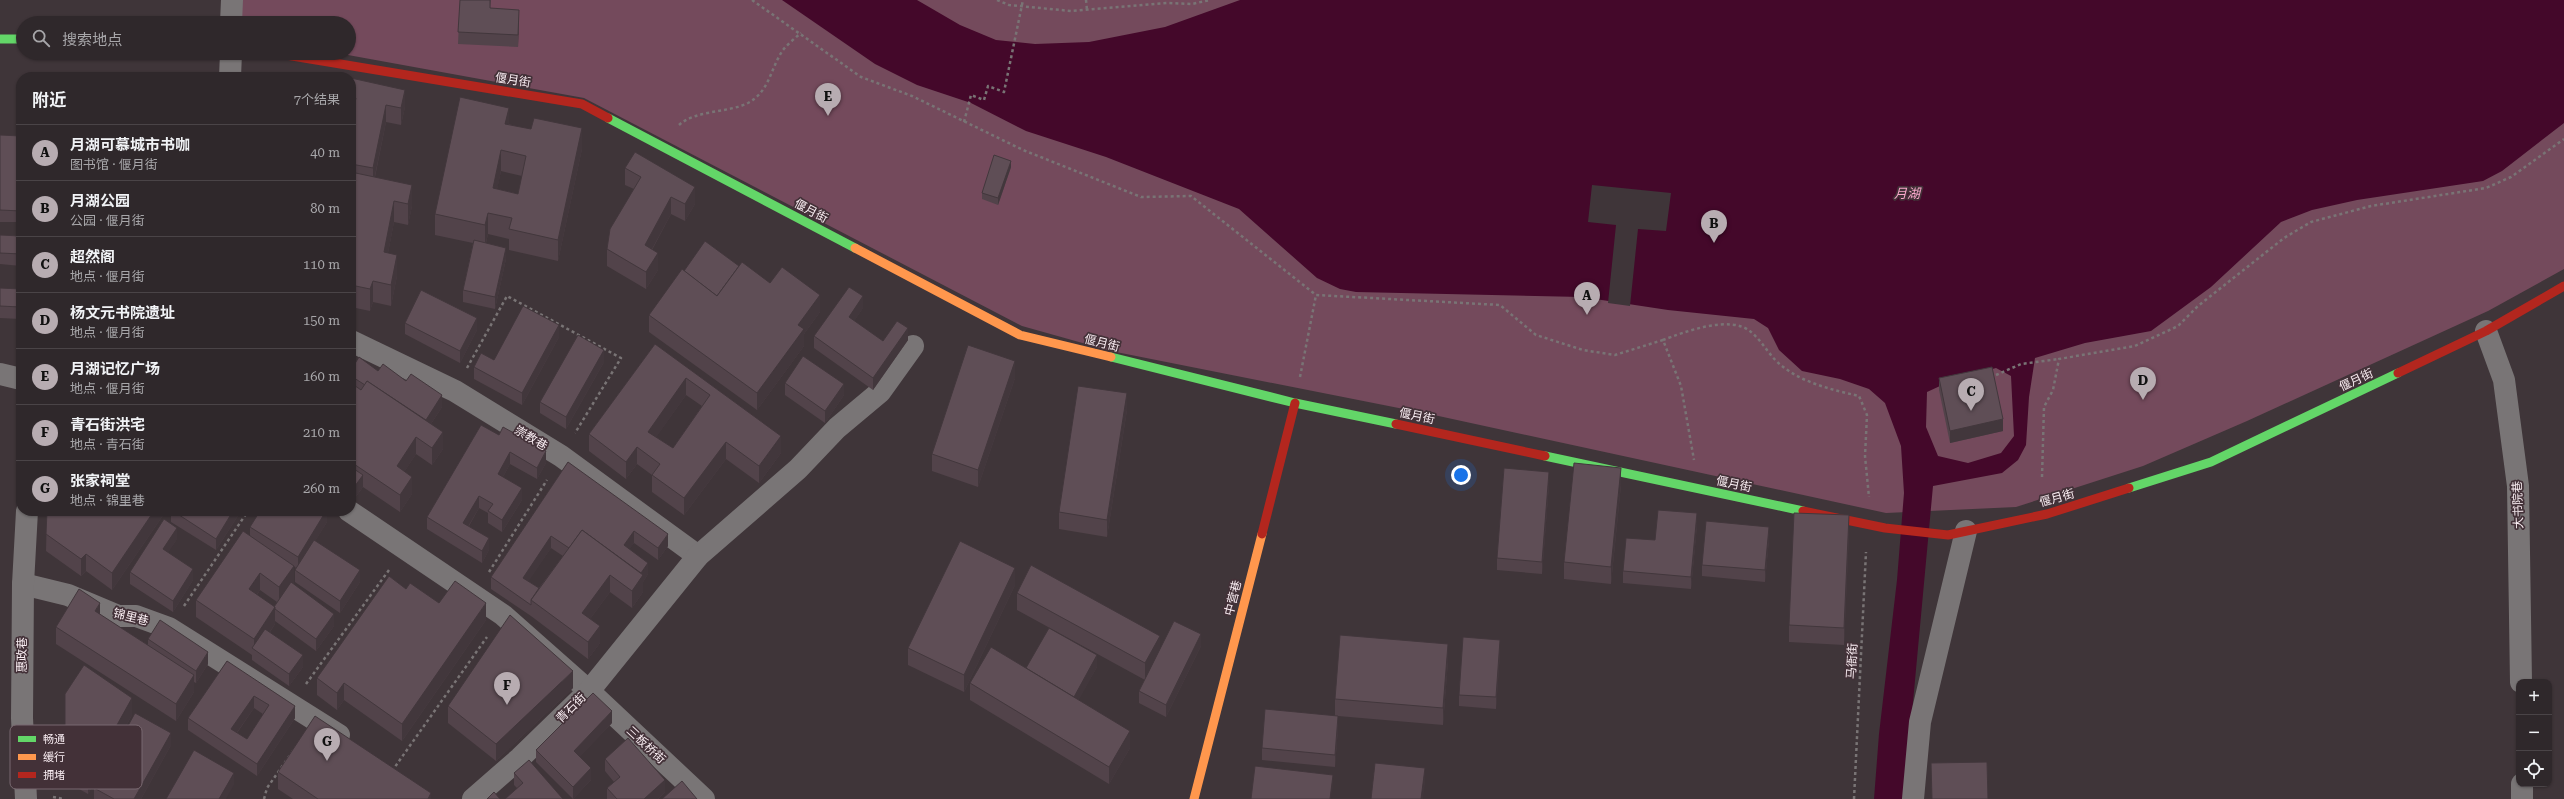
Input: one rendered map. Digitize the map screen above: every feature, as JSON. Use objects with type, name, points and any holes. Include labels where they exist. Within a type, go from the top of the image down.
[{"type":"street","points":[[232,0],[232,16]]},
{"type":"street","points":[[0,39],[16,39]]},
{"type":"street","points":[[230,72],[231,60]]},
{"type":"street","name":"偃月街","points":[[316,60],[582,104],[1020,335],[1296,403],[1885,528],[1957,533],[2048,514],[2211,462],[2486,331],[2564,286]]},
{"type":"street","name":"大书院巷","points":[[2486,331],[2504,380],[2518,486],[2521,679]]},
{"type":"street","name":"崇教巷","points":[[356,344],[455,391],[561,456],[698,556]]},
{"type":"street","points":[[589,690],[698,556],[798,468],[837,428],[880,392],[913,346]]},
{"type":"street","points":[[0,374],[16,379]]},
{"type":"street","name":"中营巷","points":[[1194,799],[1296,403]]},
{"type":"street","name":"惠政巷","points":[[22,725],[23,584],[26,516]]},
{"type":"street","name":"青石街","points":[[356,516],[404,550],[503,615],[589,690],[520,758],[473,799]]},
{"type":"street","points":[[1913,799],[1920,722],[1957,533]]},
{"type":"street","name":"锦里巷","points":[[23,584],[68,595],[118,616],[136,616],[169,628],[201,650],[291,704],[355,746]]},
{"type":"street","name":"三板桥街","points":[[589,690],[704,799]]},
{"type":"street","points":[[2522,787],[2522,799]]},
{"type":"street","name":"惠政巷","points":[[26,789],[26,799]]},
{"type":"path","points":[[752,0],[801,33],[861,77],[912,96],[1023,150],[1141,197],[1191,196],[1316,295],[1500,305],[1536,335],[1583,350],[1615,355],[1663,340],[1681,386],[1692,446],[1696,488]]},
{"type":"path","points":[[997,0],[1009,5],[1087,10],[1167,3],[1192,4],[1210,0]]},
{"type":"path","points":[[964,122],[971,95],[984,100],[988,86],[1004,92],[1023,6],[1023,0]]},
{"type":"path","points":[[1086,0],[1087,10]]},
{"type":"path","points":[[676,128],[685,120],[719,110],[731,109],[754,98],[764,90],[783,51],[801,33]]},
{"type":"path","points":[[1996,375],[2021,364],[2135,346],[2178,326],[2198,306],[2284,238],[2312,222],[2371,206],[2486,188],[2511,177],[2564,139]]},
{"type":"path","points":[[1300,382],[1316,295]]},
{"type":"path","points":[[455,391],[507,296],[621,358],[474,595]]},
{"type":"path","name":"马衙街","points":[[1663,340],[1698,327],[1727,324],[1750,330],[1782,366],[1812,383],[1859,396],[1866,415],[1866,456],[1870,486],[1854,799]]},
{"type":"path","points":[[2042,477],[2044,407],[2053,390],[2059,359]]},
{"type":"path","points":[[169,628],[245,516]]},
{"type":"path","points":[[291,704],[404,550]]},
{"type":"path","points":[[392,771],[503,615]]},
{"type":"path","points":[[264,799],[267,788],[287,757],[318,721]]},
{"type":"shaded area","points":[[242,0],[2564,0],[2564,269],[2488,311],[2247,421],[2143,466],[2016,507],[1886,513],[1434,415],[1111,351],[1022,326],[584,98],[356,56],[356,16],[241,16]]},
{"type":"water","name":"月湖","points":[[782,0],[917,0],[960,25],[996,40],[1035,44],[1089,42],[1165,27],[1240,0],[2564,0],[2564,123],[2502,171],[2483,181],[2357,200],[2312,210],[2281,222],[2211,287],[2151,331],[2085,343],[2035,358],[2029,397],[2026,445],[2018,460],[2002,473],[1933,486],[1904,799],[1874,799],[1879,734],[1897,580],[1904,493],[1901,446],[1885,403],[1869,389],[1840,379],[1802,371],[1779,350],[1768,328],[1754,319],[1668,310],[1582,297],[1356,292],[1340,289],[1317,278],[1239,209],[1106,157],[1026,131],[971,103],[917,85],[875,64]],"holes":[[[1996,368],[2011,376],[2014,436],[2001,453],[1968,463],[1938,456],[1926,427],[1927,392],[1953,380]]]},
{"type":"pier","points":[[1592,185],[1671,193],[1666,231],[1638,229],[1630,306],[1608,303],[1616,225],[1588,222]]},
{"type":"building","points":[[460,0],[490,0],[490,8],[519,10],[518,35],[458,32]]},
{"type":"building","points":[[356,79],[405,90],[401,108],[386,105],[373,168],[356,165]]},
{"type":"building","points":[[460,97],[509,108],[505,124],[531,129],[534,118],[582,128],[558,240],[509,229],[512,218],[488,213],[485,225],[435,214]],"holes":[[[501,150],[526,156],[518,194],[493,188]]]},
{"type":"building","points":[[0,135],[16,136],[16,211],[0,210]]},
{"type":"building","points":[[635,152],[695,187],[685,204],[671,197],[645,245],[658,253],[646,272],[607,249],[610,229],[641,177],[625,168]]},
{"type":"building","points":[[994,155],[1011,161],[998,198],[982,193]]},
{"type":"building","points":[[356,173],[412,185],[408,204],[394,201],[384,252],[397,255],[391,285],[373,281],[370,289],[356,286]]},
{"type":"building","points":[[0,235],[16,236],[16,254],[0,253]]},
{"type":"building","points":[[474,240],[506,248],[495,297],[463,290]]},
{"type":"building","points":[[705,241],[739,266],[717,296],[684,271]]},
{"type":"building","points":[[742,262],[770,283],[782,267],[820,295],[798,325],[804,329],[757,393],[649,315],[682,269],[717,296]]},
{"type":"building","points":[[849,287],[863,296],[849,317],[883,341],[897,321],[908,328],[873,378],[814,336]]},
{"type":"building","points":[[0,288],[16,289],[16,307],[0,306]]},
{"type":"building","points":[[421,290],[477,318],[460,351],[405,323]]},
{"type":"building","points":[[523,306],[559,325],[522,393],[474,367],[481,353],[494,360]]},
{"type":"building","points":[[578,335],[604,350],[566,417],[540,402]]},
{"type":"building","points":[[655,344],[781,436],[759,466],[726,442],[684,498],[652,475],[660,464],[637,447],[626,462],[589,434]],"holes":[[[686,378],[710,395],[673,448],[648,432]]]},
{"type":"building","points":[[968,345],[1015,361],[978,470],[932,454]]},
{"type":"building","points":[[803,356],[844,384],[825,411],[785,383]]},
{"type":"building","points":[[359,357],[378,371],[383,364],[406,381],[411,374],[442,395],[426,420],[367,381],[365,385],[356,379],[356,362]]},
{"type":"building","points":[[1992,367],[2003,419],[1950,431],[1939,378]]},
{"type":"building","points":[[367,381],[443,432],[432,448],[416,437],[397,466],[412,477],[400,495],[356,465],[356,386],[361,390]]},
{"type":"building","points":[[1078,386],[1127,393],[1107,520],[1059,512]]},
{"type":"building","points":[[481,425],[499,435],[503,427],[546,451],[537,468],[510,452],[498,474],[522,488],[502,520],[488,511],[493,504],[479,496],[463,523],[489,538],[482,551],[427,517]]},
{"type":"building","points":[[568,462],[668,534],[658,548],[634,531],[624,545],[648,563],[641,573],[582,530],[569,548],[551,536],[523,578],[539,588],[531,600],[531,605],[491,577]]},
{"type":"building","points":[[1574,463],[1621,468],[1611,567],[1564,562]]},
{"type":"building","points":[[1504,468],[1549,472],[1542,562],[1497,558]]},
{"type":"building","points":[[356,470],[363,475],[356,485]]},
{"type":"building","points":[[1658,510],[1697,513],[1691,577],[1623,571],[1626,538],[1655,540]]},
{"type":"building","points":[[1794,513],[1849,515],[1844,628],[1789,625]]},
{"type":"building","points":[[47,516],[151,516],[112,573],[86,554],[81,559],[46,534]]},
{"type":"building","points":[[181,516],[230,516],[216,539]]},
{"type":"building","points":[[257,516],[323,516],[298,557],[250,527]]},
{"type":"building","points":[[164,519],[177,528],[163,549],[193,569],[173,601],[130,572]]},
{"type":"building","points":[[1706,521],[1769,527],[1765,570],[1702,565]]},
{"type":"building","points":[[582,530],[643,575],[632,591],[610,575],[582,613],[600,626],[588,642],[531,600]]},
{"type":"building","points":[[243,531],[294,566],[279,587],[260,573],[249,589],[275,607],[254,639],[196,600]]},
{"type":"building","points":[[314,540],[360,570],[340,601],[295,570]]},
{"type":"building","points":[[960,541],[1015,568],[964,675],[908,648]]},
{"type":"building","points":[[1031,565],[1160,636],[1145,663],[1017,593]]},
{"type":"building","points":[[389,576],[406,589],[410,583],[439,603],[455,581],[486,603],[402,724],[344,683],[337,693],[317,678]]},
{"type":"building","points":[[291,582],[334,614],[316,639],[274,607]]},
{"type":"building","points":[[79,589],[100,603],[95,611],[194,675],[176,704],[56,627]]},
{"type":"building","points":[[510,615],[573,671],[496,744],[448,706]]},
{"type":"building","points":[[160,620],[208,652],[196,671],[148,639]]},
{"type":"building","points":[[1174,621],[1201,634],[1166,705],[1139,691]]},
{"type":"building","points":[[1049,628],[1097,655],[1074,697],[1026,668]]},
{"type":"building","points":[[265,629],[303,655],[289,674],[252,648]]},
{"type":"building","points":[[1340,635],[1448,644],[1443,708],[1335,699]]},
{"type":"building","points":[[1463,637],[1500,640],[1496,697],[1459,695]]},
{"type":"building","points":[[991,647],[1130,731],[1109,767],[970,683]]},
{"type":"building","points":[[227,661],[295,706],[257,764],[188,718]],"holes":[[[254,696],[269,705],[247,739],[231,729]]]},
{"type":"building","points":[[84,665],[132,698],[117,725],[65,725],[65,694]]},
{"type":"building","points":[[593,693],[612,711],[574,751],[591,768],[573,787],[536,750]]},
{"type":"building","points":[[1265,709],[1338,716],[1335,755],[1262,748]]},
{"type":"building","points":[[135,713],[171,733],[142,785],[142,725],[128,725]]},
{"type":"building","points":[[315,716],[431,793],[428,799],[318,799],[278,772]]},
{"type":"building","points":[[628,738],[665,780],[644,799],[617,799],[607,788],[620,777],[605,759]]},
{"type":"building","points":[[194,750],[234,773],[219,799],[166,799]]},
{"type":"building","points":[[529,760],[563,799],[505,799],[523,783],[514,773]]},
{"type":"building","points":[[1987,762],[1988,799],[1932,799],[1931,763]]},
{"type":"building","points":[[1375,763],[1425,768],[1421,799],[1371,799]]},
{"type":"building","points":[[1255,766],[1333,775],[1330,799],[1251,799]]},
{"type":"building","points":[[682,781],[697,799],[662,799]]},
{"type":"building","points":[[96,789],[140,789],[134,799],[114,799]]},
{"type":"building","points":[[494,792],[500,799],[487,799]]},
{"type":"traffic: fast","points":[[0,39],[16,39]]},
{"type":"traffic: fast","points":[[608,118],[855,248]]},
{"type":"traffic: fast","points":[[1111,357],[1295,403],[1396,424]]},
{"type":"traffic: fast","points":[[2129,488],[2211,462],[2398,373]]},
{"type":"traffic: fast","points":[[1545,456],[1803,511]]},
{"type":"traffic: slow","points":[[855,248],[1020,335],[1111,357]]},
{"type":"traffic: slow","points":[[1194,799],[1262,534]]},
{"type":"traffic: jam","points":[[316,60],[582,104],[608,118]]},
{"type":"traffic: jam","points":[[2398,373],[2486,331],[2564,286]]},
{"type":"traffic: jam","points":[[1262,534],[1295,403]]},
{"type":"traffic: jam","points":[[1396,424],[1545,456]]},
{"type":"traffic: jam","points":[[1803,511],[1885,528],[1948,535],[2047,514],[2129,488]]},
{"type":"place","name":"月湖记忆广场","points":[[828,116]]},
{"type":"place","name":"月湖公园","points":[[1714,243]]},
{"type":"place","name":"月湖可慕城市书咖","points":[[1587,315]]},
{"type":"place","name":"杨文元书院遗址","points":[[2143,400]]},
{"type":"place","name":"超然阁","points":[[1971,411]]},
{"type":"place","name":"青石街洪宅","points":[[507,705]]},
{"type":"place","name":"张家祠堂","points":[[327,761]]}]
